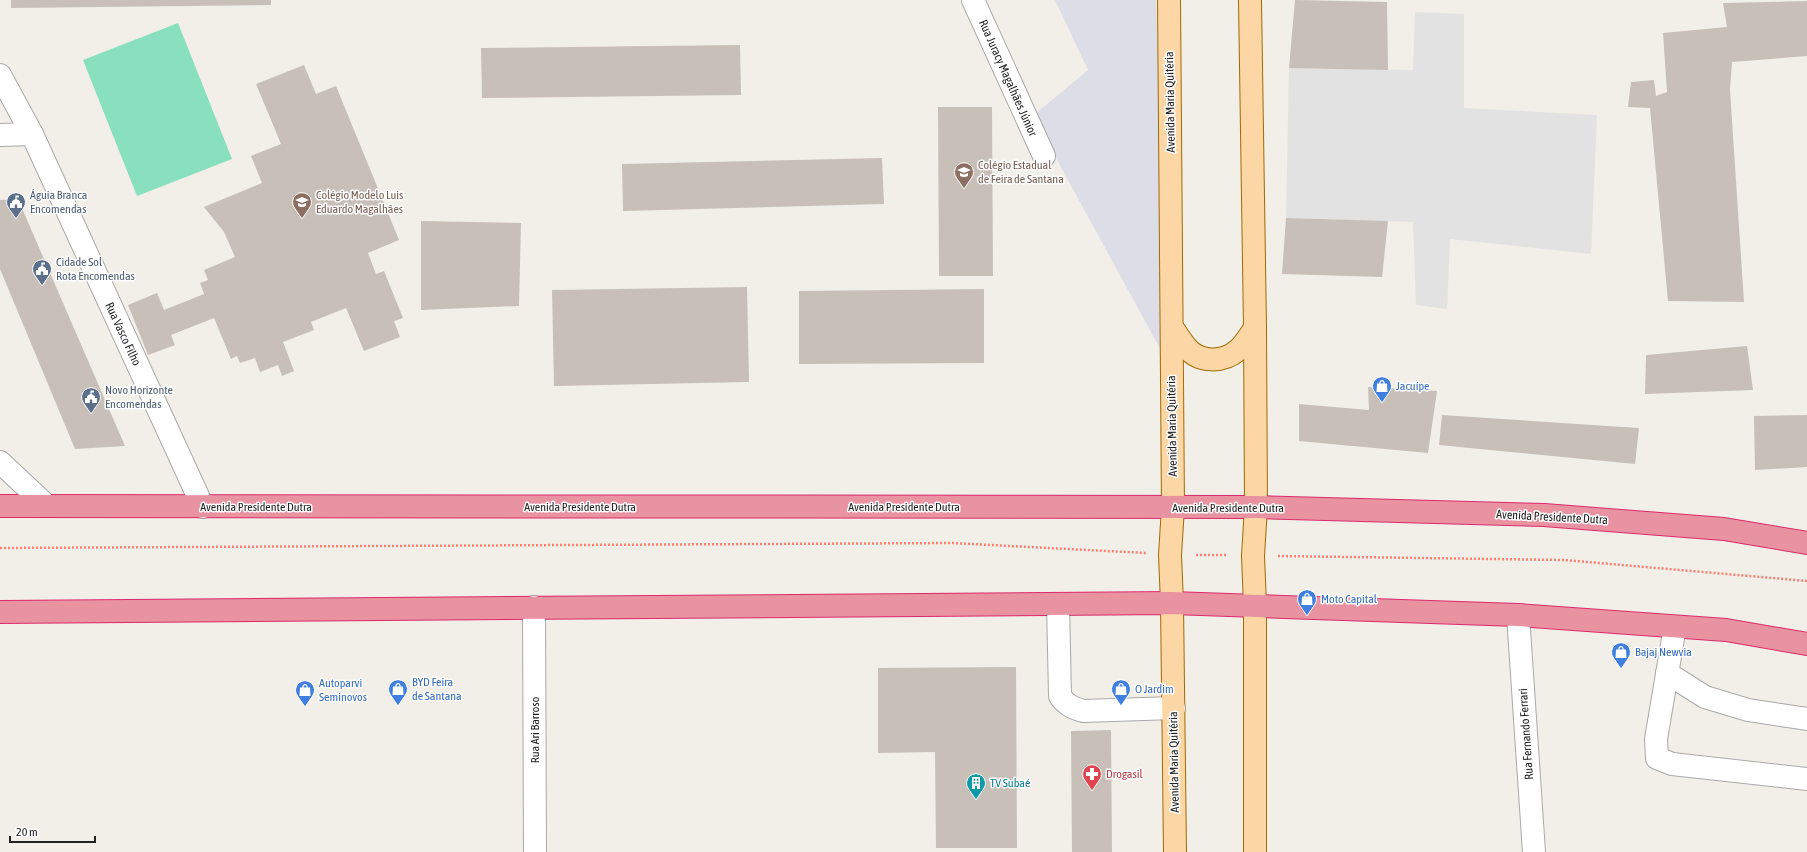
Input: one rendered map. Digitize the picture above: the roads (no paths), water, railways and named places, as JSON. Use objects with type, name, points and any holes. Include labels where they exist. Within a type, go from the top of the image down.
[{"type":"highway","name":"Avenida Presidente Dutra","points":[[0,506],[1256,507],[1544,515],[1724,529],[1807,543]]},
{"type":"highway","points":[[0,612],[1172,603],[1518,615],[1726,630],[1807,644]]},
{"type":"main road","name":"Avenida Maria Quitéria","points":[[1169,0],[1173,507],[1170,555],[1174,708],[1175,852]]},
{"type":"main road","points":[[1250,0],[1256,507],[1253,556],[1255,605],[1254,852]]},
{"type":"main road","points":[[1172,327],[1186,348],[1199,358],[1215,360],[1228,357],[1238,349],[1255,328]]},
{"type":"street","name":"Rua Juracy Magalhães Júnior","points":[[973,0],[1044,156]]},
{"type":"street","name":"Rua Vasco Filho","points":[[0,75],[32,134],[203,507]]},
{"type":"street","points":[[0,135],[32,134]]},
{"type":"street","points":[[0,462],[46,505]]},
{"type":"street","points":[[1058,604],[1060,696],[1065,703],[1072,708],[1083,711],[1174,708]]},
{"type":"street","name":"Rua Ari Barroso","points":[[534,607],[535,852]]},
{"type":"street","name":"Rua Fernando Ferrari","points":[[1518,615],[1534,852]]},
{"type":"street","points":[[1675,626],[1656,739],[1657,758],[1672,764],[1807,779]]},
{"type":"street","points":[[1667,673],[1705,697],[1748,710],[1807,719]]},
{"type":"place","name":"Colégio Estadual de Feira de Santana","points":[[964,189]]},
{"type":"place","name":"Águia Branca Encomendas","points":[[16,219]]},
{"type":"place","name":"Colégio Modelo Luis Eduardo Magalhães","points":[[302,219]]},
{"type":"place","name":"Cidade Sol Rota Encomendas","points":[[42,286]]},
{"type":"place","name":"Jacuípe","points":[[1382,403]]},
{"type":"place","name":"Novo Horizonte Encomendas","points":[[91,414]]},
{"type":"place","name":"Moto Capital","points":[[1307,616]]},
{"type":"place","name":"Bajaj Newvia","points":[[1621,669]]},
{"type":"place","name":"BYD Feira de Santana","points":[[398,706]]},
{"type":"place","name":"O Jardim","points":[[1121,706]]},
{"type":"place","name":"Autoparvi Seminovos","points":[[305,707]]},
{"type":"place","name":"Drogasil","points":[[1092,791]]},
{"type":"place","name":"TV Subaé","points":[[976,800]]}]
